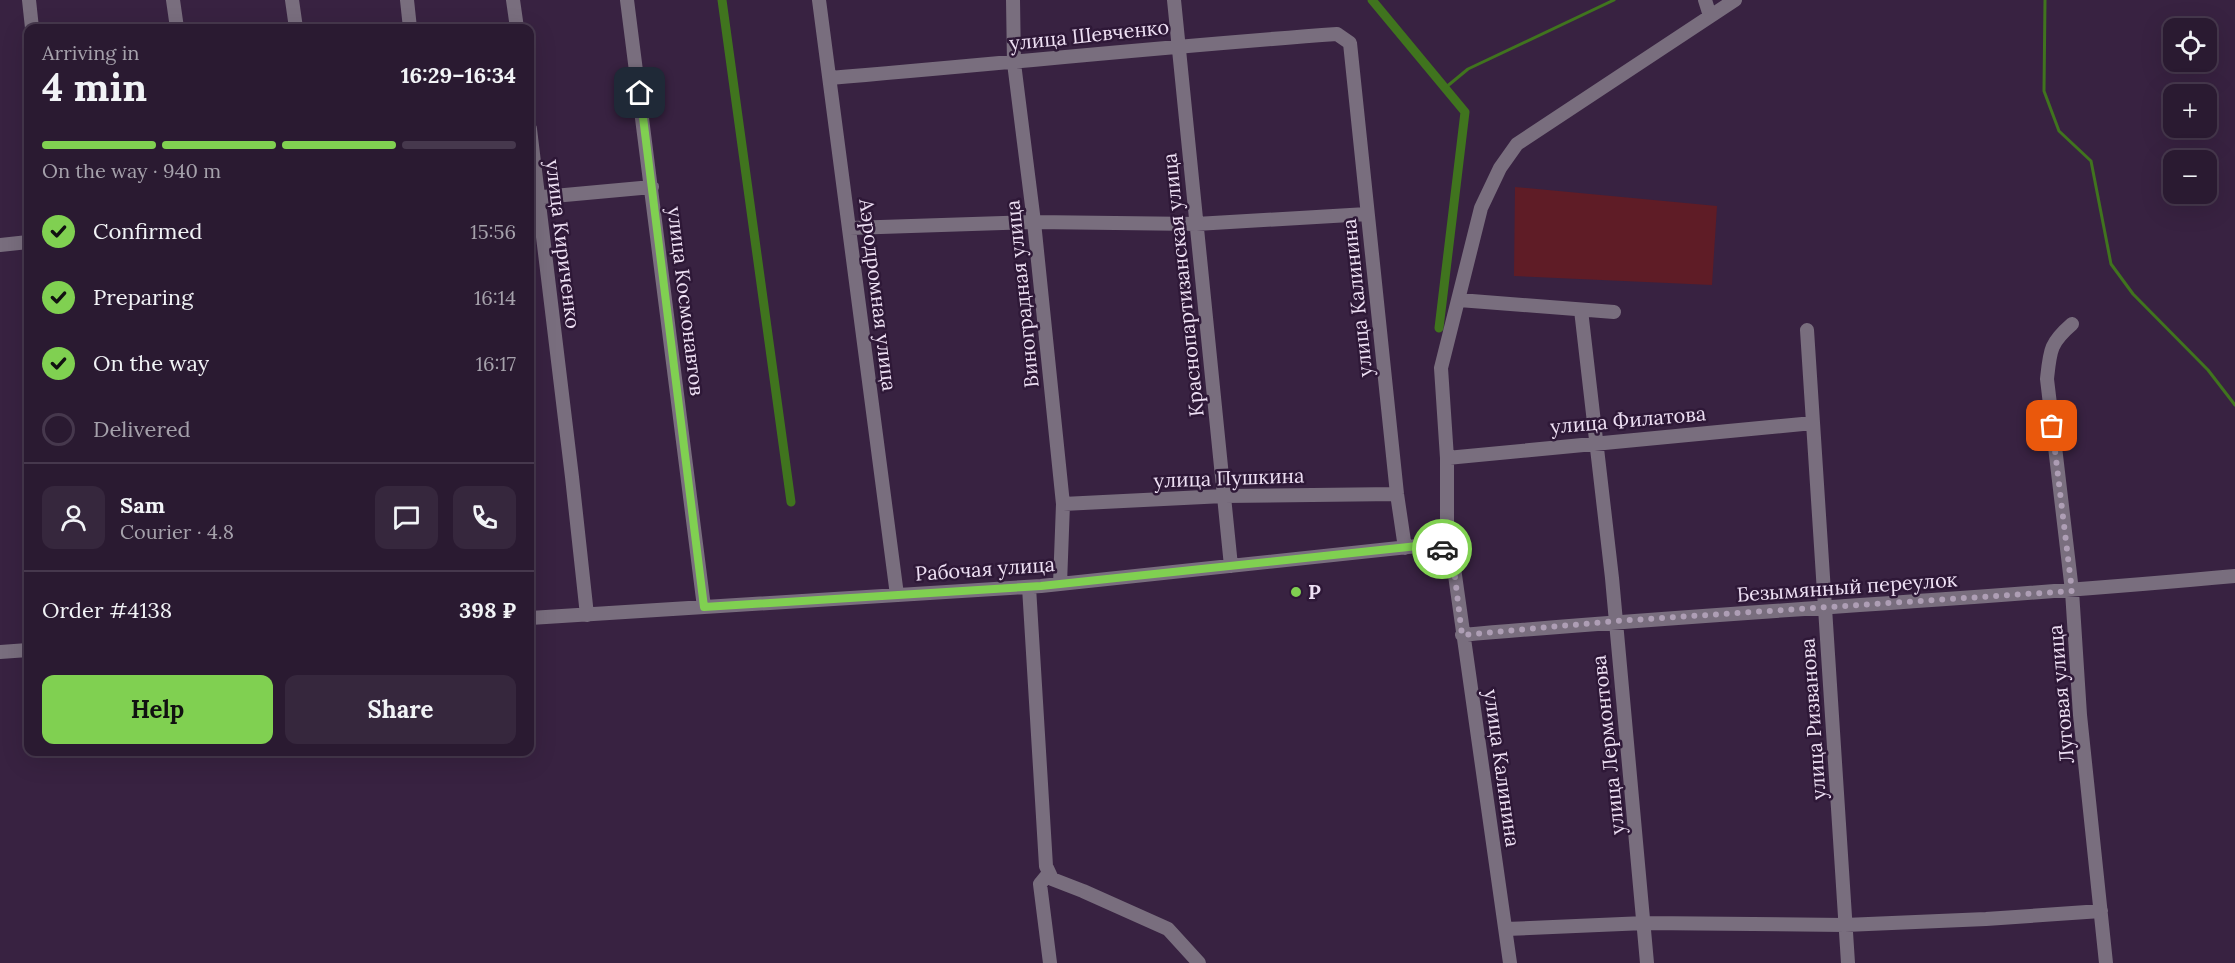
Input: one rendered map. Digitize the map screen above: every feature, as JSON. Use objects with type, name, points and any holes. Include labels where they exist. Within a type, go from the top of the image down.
[{"type":"street","points":[[29,0],[32,24]]},
{"type":"street","points":[[173,0],[176,24]]},
{"type":"street","points":[[292,0],[295,24]]},
{"type":"street","points":[[407,0],[410,24]]},
{"type":"street","points":[[513,0],[516,24]]},
{"type":"street","name":"улица Космонавтов","points":[[627,0],[704,607]]},
{"type":"street","name":"Аэродромная улица","points":[[819,0],[897,595]]},
{"type":"street","name":"Виноградная улица","points":[[1013,0],[1014,63],[1034,222],[1063,504],[1060,584]]},
{"type":"street","name":"Краснопартизанская улица","points":[[1174,0],[1231,566]]},
{"type":"street","points":[[1705,0],[1710,16]]},
{"type":"street","points":[[1441,548],[1448,527],[1447,458],[1441,368],[1481,208],[1500,168],[1517,144],[1735,0]]},
{"type":"street","name":"улица Шевченко","points":[[830,78],[1337,34],[1350,43]]},
{"type":"street","name":"улица Калинина","points":[[1350,43],[1397,494],[1406,548]]},
{"type":"street","points":[[534,197],[652,187]]},
{"type":"street","name":"улица Кириченко","points":[[534,197],[587,615]]},
{"type":"street","points":[[850,228],[1034,222],[1196,224],[1367,214]]},
{"type":"street","points":[[0,245],[24,243]]},
{"type":"street","points":[[1458,300],[1614,312]]},
{"type":"street","name":"улица Лермонтова","points":[[1581,310],[1616,621],[1647,963]]},
{"type":"street","name":"Луговая улица","points":[[2072,324],[2055,339],[2049,356],[2047,379],[2072,591],[2080,715],[2106,963]]},
{"type":"street","name":"улица Ризванова","points":[[1807,330],[1848,963]]},
{"type":"street","name":"улица Филатова","points":[[1447,458],[1813,423]]},
{"type":"street","name":"улица Пушкина","points":[[1063,504],[1224,496],[1397,494]]},
{"type":"street","name":"Рабочая улица","points":[[534,618],[1029,587],[1427,545],[1441,548]]},
{"type":"street","name":"улица Калинина","points":[[1441,548],[1453,561],[1510,963]]},
{"type":"street","name":"Безымянный переулок","points":[[1462,635],[1616,621],[2072,591],[2235,576]]},
{"type":"street","points":[[1029,587],[1048,870],[1052,879],[1168,929],[1199,963]]},
{"type":"street","points":[[0,652],[24,650]]},
{"type":"street","points":[[1048,870],[1040,884],[1050,963]]},
{"type":"street","points":[[1506,929],[1645,923],[1845,925],[1986,920],[2101,910]]},
{"type":"shaded area","points":[[1515,187],[1717,206],[1712,285],[1514,276]]},
{"type":"waterway","points":[[722,0],[791,502]]},
{"type":"waterway","points":[[1372,0],[1465,112],[1439,328]]},
{"type":"waterway","points":[[1445,88],[1468,69],[1614,0]]},
{"type":"waterway","points":[[2045,0],[2044,91],[2059,131],[2091,161],[2111,264],[2133,294],[2208,370],[2235,405]]},
{"type":"way so far","points":[[1442,549],[1453,561],[1462,635],[1616,621],[2072,591],[2052,426]]},
{"type":"place","name":"Р","points":[[1296,592]]},
{"type":"route","points":[[640,93],[704,607],[1041,586],[1427,545],[1442,549]]}]
